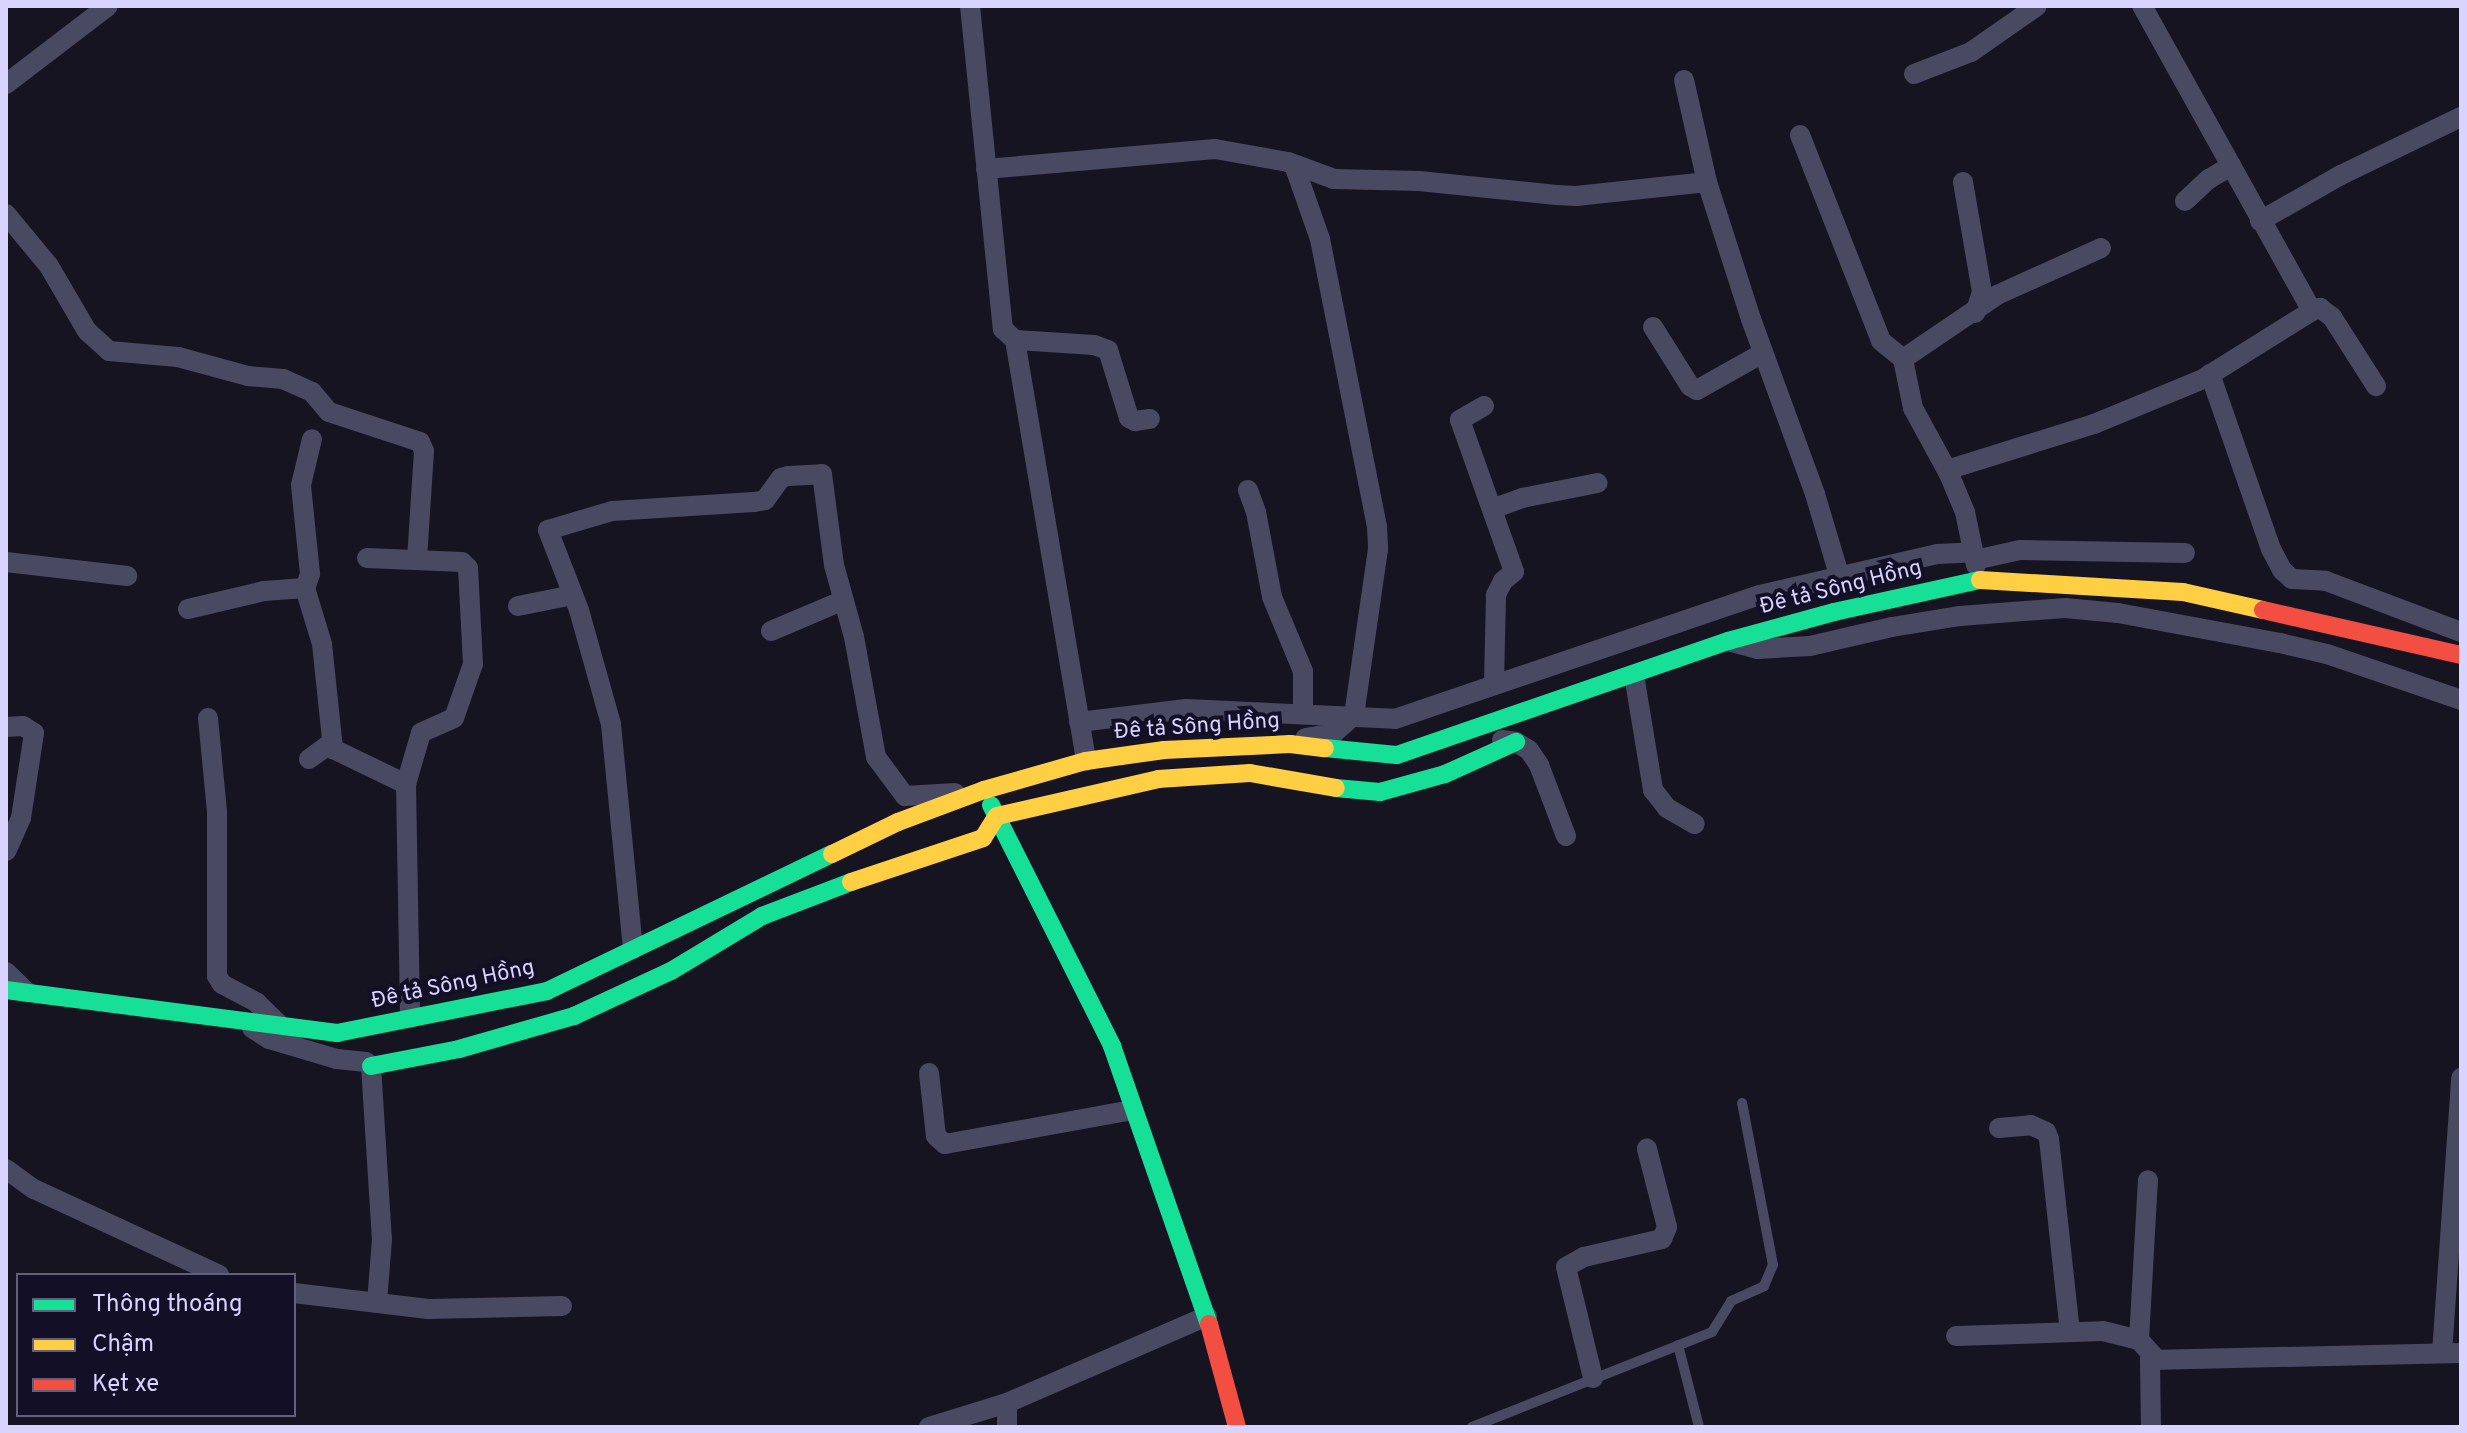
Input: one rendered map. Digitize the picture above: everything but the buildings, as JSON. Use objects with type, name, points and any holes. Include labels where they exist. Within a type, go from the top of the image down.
[{"type":"main road","name":"Đê tả Sông Hồng","points":[[6,990],[337,1033],[547,991],[898,822],[984,790],[1086,761],[1201,747],[1290,744],[1397,755],[1728,641],[1834,612],[1976,564],[2072,587],[2183,592],[2461,655]]},
{"type":"main road","points":[[371,1066],[459,1049],[602,1005],[671,971],[762,916],[814,894],[983,838],[997,816],[1158,779],[1250,773],[1318,787],[1380,792],[1445,774],[1516,742]]},
{"type":"main road","points":[[984,790],[1112,1046],[1207,1316],[1237,1427]]},
{"type":"street","points":[[6,84],[108,6]]},
{"type":"street","points":[[970,6],[1003,329],[1015,340],[1086,761]]},
{"type":"street","points":[[1914,74],[1971,52],[2037,6]]},
{"type":"street","points":[[2142,6],[2312,311]]},
{"type":"street","points":[[1684,80],[1707,182],[1763,353],[1815,494],[1840,578]]},
{"type":"street","points":[[2260,221],[2341,175],[2461,117]]},
{"type":"street","points":[[1800,135],[1881,341],[1903,359],[1913,408],[1947,470],[1965,512],[1976,564]]},
{"type":"street","points":[[986,169],[1215,149],[1294,165],[1334,179],[1419,181],[1576,196],[1707,182]]},
{"type":"street","points":[[1290,744],[1334,733],[1354,715],[1375,578],[1377,527],[1320,239],[1294,165]]},
{"type":"street","points":[[2185,201],[2209,179],[2231,166]]},
{"type":"street","points":[[1963,182],[1982,292],[1975,313]]},
{"type":"street","points":[[6,214],[49,266],[87,331],[109,351],[178,357],[248,376],[283,379],[312,392],[329,412],[420,442],[424,451],[417,559]]},
{"type":"street","points":[[1903,359],[1975,313],[1997,295],[2101,248]]},
{"type":"street","points":[[1947,470],[2094,424],[2210,374],[2320,308],[2332,317],[2376,386]]},
{"type":"street","points":[[1653,327],[1690,386],[1697,390],[1763,353]]},
{"type":"street","points":[[1015,340],[1094,345],[1108,350],[1129,418],[1135,421],[1150,419]]},
{"type":"street","points":[[2210,374],[2271,549],[2282,570],[2292,579],[2326,581],[2461,632]]},
{"type":"street","points":[[1484,406],[1460,420],[1514,572],[1503,581],[1496,595],[1494,685]]},
{"type":"street","points":[[312,439],[301,485],[310,574],[305,588],[322,644],[333,749]]},
{"type":"street","points":[[633,949],[611,724],[573,595],[548,530],[612,511],[765,500],[781,478],[818,472],[824,479],[834,565],[868,703],[876,757],[905,796],[984,790]]},
{"type":"street","points":[[1492,509],[1522,498],[1598,483]]},
{"type":"street","points":[[1248,490],[1272,597],[1303,671],[1303,713]]},
{"type":"street","points":[[1079,722],[1186,709],[1395,719],[1760,595],[1938,554],[1976,564],[2020,550],[2185,553]]},
{"type":"street","points":[[367,558],[466,564],[473,664],[454,718],[421,733],[406,784],[410,1018]]},
{"type":"street","points":[[6,562],[127,576]]},
{"type":"street","points":[[2072,587],[2118,613]]},
{"type":"street","points":[[188,609],[264,591],[305,588]]},
{"type":"street","points":[[518,606],[573,595]]},
{"type":"street","points":[[771,631],[844,600]]},
{"type":"street","points":[[1728,641],[1758,649],[1810,646],[1892,627],[1960,616],[2065,608],[2118,613],[2327,654],[2461,700]]},
{"type":"street","points":[[1634,675],[1653,790],[1667,808],[1695,824]]},
{"type":"street","points":[[208,718],[217,812],[217,976],[222,984],[257,1003],[280,1025]]},
{"type":"street","points":[[6,727],[23,726],[34,733],[21,818],[6,851]]},
{"type":"street","points":[[1454,736],[1516,742],[1529,750],[1539,765],[1566,836]]},
{"type":"street","points":[[309,759],[327,746],[406,784]]},
{"type":"street","points":[[1201,747],[1250,773]]},
{"type":"street","points":[[6,972],[27,992]]},
{"type":"street","points":[[245,1021],[269,1039],[337,1059],[366,1062],[371,1066],[382,1239],[377,1303]]},
{"type":"street","points":[[929,1073],[936,1136],[945,1144],[1133,1110]]},
{"type":"street","points":[[2151,1427],[2150,1360],[2452,1353],[2461,1078]]},
{"type":"street","points":[[1999,1128],[2031,1125],[2041,1128],[2049,1139],[2070,1331]]},
{"type":"street","points":[[1593,1378],[1566,1267],[1584,1257],[1662,1239],[1667,1227],[1647,1149]]},
{"type":"street","points":[[6,1169],[34,1189],[215,1273]]},
{"type":"street","points":[[2139,1340],[2148,1180]]},
{"type":"street","points":[[296,1293],[377,1303],[494,1310],[562,1306]]},
{"type":"street","points":[[929,1427],[1007,1403],[1207,1316]]},
{"type":"street","points":[[1956,1336],[2103,1331],[2139,1340],[2157,1360]]},
{"type":"street","points":[[1007,1403],[1007,1427]]},
{"type":"lane","points":[[1472,1427],[1712,1332],[1731,1301],[1764,1286],[1773,1265],[1742,1103]]},
{"type":"lane","points":[[1678,1345],[1699,1427]]},
{"type":"traffic: fast","points":[[1325,748],[1397,755],[1728,641],[1834,612],[1980,580]]},
{"type":"traffic: fast","points":[[1336,788],[1380,792],[1445,774],[1516,742]]},
{"type":"traffic: fast","points":[[991,805],[1112,1046],[1209,1324]]},
{"type":"traffic: fast","points":[[6,990],[337,1033],[547,991],[832,854]]},
{"type":"traffic: fast","points":[[371,1066],[459,1049],[574,1016],[671,971],[762,916],[851,882]]},
{"type":"traffic: slow","points":[[1980,580],[2183,592],[2263,610]]},
{"type":"traffic: slow","points":[[832,854],[898,822],[984,790],[1086,761],[1164,750],[1290,744],[1325,748]]},
{"type":"traffic: slow","points":[[851,882],[983,838],[997,816],[1158,779],[1250,773],[1336,788]]},
{"type":"traffic: jam","points":[[2263,610],[2461,655]]},
{"type":"traffic: jam","points":[[1209,1324],[1237,1427]]}]
